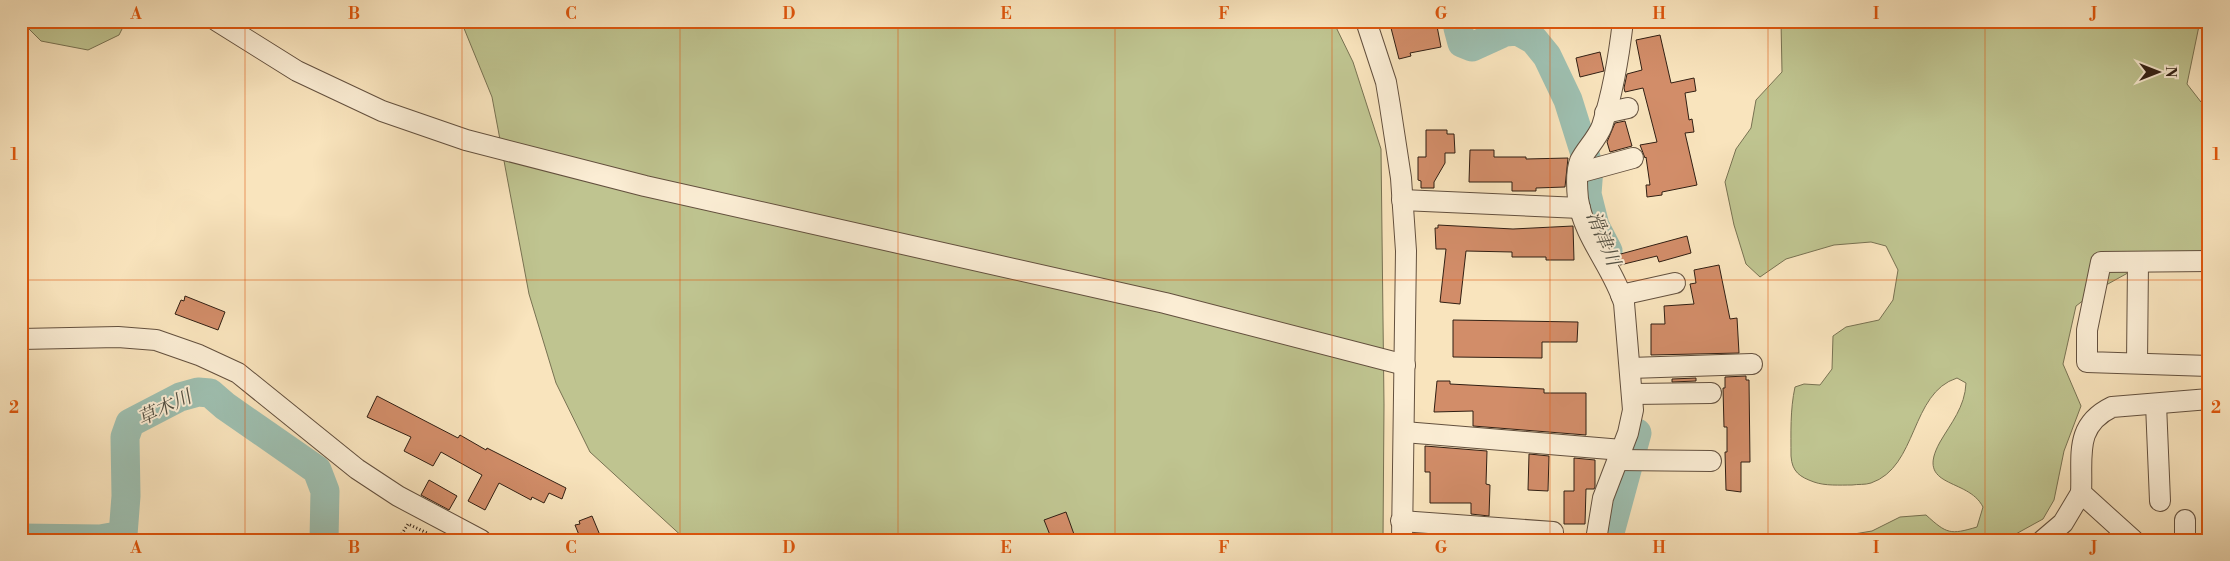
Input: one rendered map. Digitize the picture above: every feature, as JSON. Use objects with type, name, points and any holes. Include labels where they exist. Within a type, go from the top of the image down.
[{"type":"street","points":[[217,21],[296,71],[382,111],[466,140],[646,186],[1165,303],[1405,365]]},
{"type":"street","points":[[1366,21],[1386,82],[1398,152],[1406,251],[1402,530],[1554,532]]},
{"type":"street","points":[[1596,540],[1604,498],[1628,433],[1633,410],[1633,394],[1621,295],[1592,241],[1580,208],[1578,173],[1580,162],[1601,127],[1614,77],[1623,21]]},
{"type":"street","points":[[1605,113],[1628,108]]},
{"type":"street","points":[[1578,173],[1633,158]]},
{"type":"street","points":[[1402,200],[1580,208]]},
{"type":"street","points":[[2209,261],[2101,262],[2086,330],[2086,362],[2209,366]]},
{"type":"street","points":[[2136,364],[2138,262]]},
{"type":"street","points":[[1621,295],[1674,283]]},
{"type":"street","points":[[21,339],[118,337],[156,340],[199,355],[238,373],[357,469],[398,496],[480,540]]},
{"type":"street","points":[[1630,368],[1752,364]]},
{"type":"street","points":[[1633,394],[1711,393]]},
{"type":"street","points":[[2043,540],[2062,523],[2081,493],[2082,442],[2088,424],[2112,407],[2209,399]]},
{"type":"street","points":[[2156,404],[2160,501]]},
{"type":"street","points":[[1404,432],[1620,455],[1711,460]]},
{"type":"street","points":[[2081,493],[2133,540]]},
{"type":"green space","points":[[21,21],[126,21],[119,35],[88,50],[41,41]]},
{"type":"green space","points":[[461,21],[1333,21],[1353,62],[1381,149],[1384,405],[1383,540],[792,540],[789,535],[740,535],[730,540],[686,540],[590,452],[556,383],[529,294],[492,97]]},
{"type":"green space","points":[[1781,21],[2200,21],[2187,84],[2201,102],[2209,105],[2209,256],[2135,269],[2097,290],[2076,306],[2063,364],[2081,406],[2064,451],[2054,500],[2043,519],[2014,535],[1998,540],[1818,540],[1872,531],[1900,517],[1926,515],[1944,529],[1955,532],[1961,531],[1977,527],[1983,507],[1976,498],[1938,475],[1934,468],[1934,457],[1940,442],[1963,400],[1966,383],[1957,378],[1942,386],[1930,398],[1898,462],[1886,475],[1871,483],[1828,485],[1801,476],[1793,466],[1791,456],[1791,422],[1795,387],[1804,384],[1820,385],[1832,369],[1833,336],[1846,327],[1879,320],[1893,300],[1898,270],[1886,246],[1871,242],[1834,245],[1786,259],[1760,277],[1746,264],[1734,225],[1725,182],[1736,149],[1751,128],[1756,100],[1782,72]]},
{"type":"building","points":[[1414,21],[1436,21],[1441,47],[1410,53],[1411,56],[1399,59],[1391,28],[1414,24]]},
{"type":"building","points":[[1660,35],[1671,83],[1694,78],[1696,91],[1685,93],[1689,120],[1692,119],[1694,132],[1685,133],[1697,185],[1662,192],[1662,195],[1647,197],[1646,185],[1650,185],[1646,157],[1640,145],[1657,142],[1643,88],[1625,92],[1624,88],[1627,74],[1642,70],[1636,40]]},
{"type":"building","points":[[1600,52],[1604,71],[1580,77],[1576,58]]},
{"type":"building","points":[[1625,121],[1632,146],[1610,152],[1607,142],[1615,123]]},
{"type":"building","points":[[1426,130],[1447,130],[1447,134],[1454,134],[1455,153],[1445,153],[1445,163],[1434,182],[1434,188],[1421,188],[1421,181],[1418,180],[1418,157],[1426,157]]},
{"type":"building","points":[[1470,150],[1494,150],[1494,157],[1526,157],[1526,159],[1568,158],[1565,187],[1536,188],[1536,191],[1512,191],[1512,182],[1469,182]]},
{"type":"building","points":[[1438,225],[1513,229],[1573,226],[1574,260],[1546,260],[1546,257],[1512,257],[1512,252],[1466,251],[1460,304],[1440,302],[1446,249],[1436,249],[1435,228],[1438,228]]},
{"type":"building","points":[[1687,236],[1691,253],[1659,262],[1657,256],[1620,265],[1617,255]]},
{"type":"building","points":[[1719,265],[1730,319],[1737,318],[1739,353],[1651,355],[1651,324],[1665,324],[1664,306],[1694,304],[1690,284],[1696,283],[1694,270]]},
{"type":"building","points":[[185,296],[225,312],[218,330],[175,314],[181,300],[184,301]]},
{"type":"building","points":[[1453,320],[1578,322],[1577,342],[1542,342],[1542,358],[1453,357]]},
{"type":"building","points":[[1746,376],[1746,380],[1749,380],[1750,462],[1741,462],[1741,492],[1726,490],[1725,452],[1727,452],[1727,427],[1724,427],[1723,388],[1725,388],[1725,377]]},
{"type":"building","points":[[1696,378],[1696,381],[1672,382],[1672,379]]},
{"type":"building","points":[[1437,381],[1450,381],[1450,384],[1544,389],[1544,393],[1586,393],[1586,435],[1473,426],[1473,411],[1434,412]]},
{"type":"building","points":[[377,396],[458,438],[460,435],[486,450],[487,448],[566,488],[562,499],[549,493],[544,503],[532,497],[531,500],[499,483],[485,510],[468,501],[482,475],[441,452],[433,466],[404,451],[411,437],[367,417]]},
{"type":"building","points":[[1425,446],[1487,451],[1486,484],[1490,485],[1489,516],[1471,514],[1471,503],[1430,503],[1430,472],[1425,472]]},
{"type":"building","points":[[1529,454],[1549,456],[1548,491],[1528,490]]},
{"type":"building","points":[[1574,458],[1595,460],[1595,487],[1594,489],[1586,489],[1585,524],[1564,524],[1564,491],[1574,491]]},
{"type":"building","points":[[429,480],[457,496],[449,510],[421,495]]},
{"type":"building","points":[[1066,512],[1075,537],[1068,540],[1052,540],[1044,520]]},
{"type":"building","points":[[592,516],[602,540],[581,540],[575,525],[580,524],[579,521]]},
{"type":"waterway","name":"滑津川","points":[[1458,21],[1462,43],[1472,47],[1505,32],[1518,31],[1534,40],[1547,56],[1568,100],[1589,167],[1587,194],[1595,226],[1608,251]]},
{"type":"waterway","name":"草木川","points":[[21,538],[100,539],[123,535],[126,496],[125,437],[130,423],[180,397],[198,392],[210,393],[225,406],[317,470],[325,491],[324,540]]},
{"type":"waterway","name":"滑津川","points":[[1608,540],[1637,433]]}]
